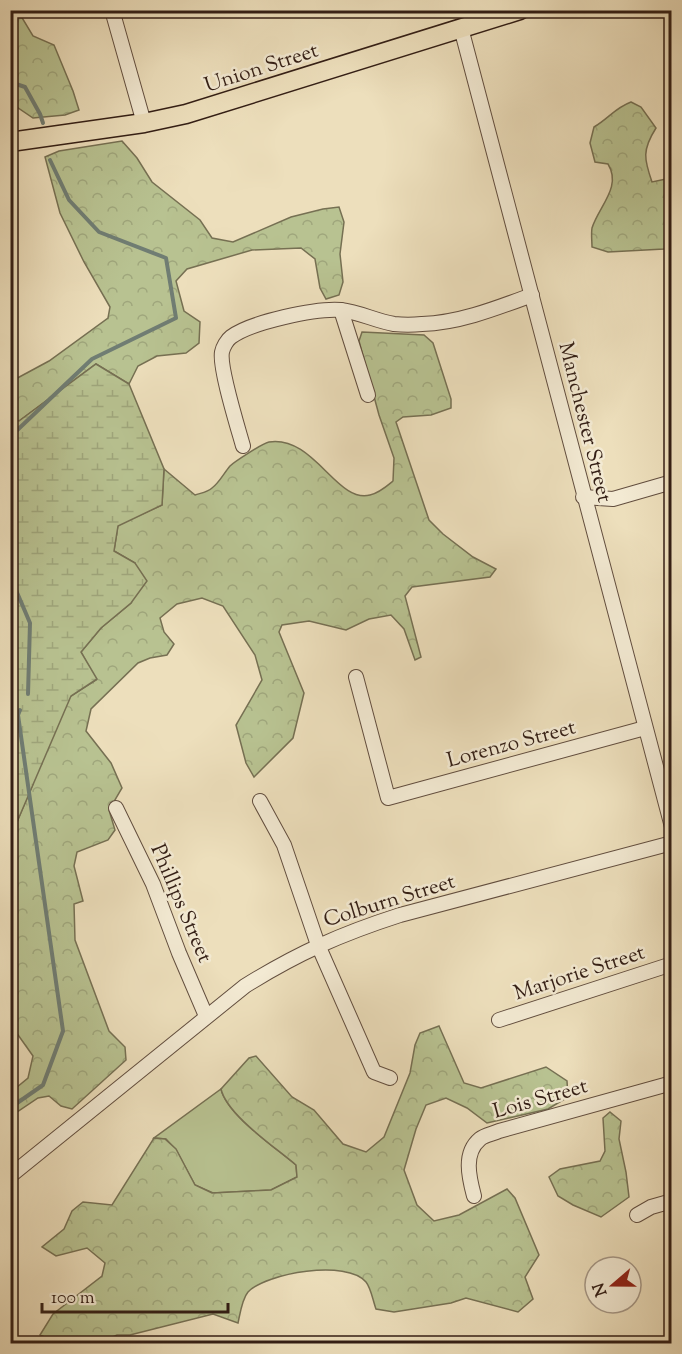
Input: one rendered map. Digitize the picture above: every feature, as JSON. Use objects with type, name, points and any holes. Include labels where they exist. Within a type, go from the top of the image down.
[{"type":"main road","name":"Union Street","points":[[10,142],[144,123],[186,114],[520,10]]},
{"type":"street","points":[[112,10],[144,123]]},
{"type":"street","name":"Manchester Street","points":[[461,28],[672,827]]},
{"type":"street","points":[[243,446],[223,367],[222,352],[228,339],[238,333],[269,322],[320,310],[341,310],[395,324],[423,324],[471,315],[532,295]]},
{"type":"street","points":[[341,310],[368,395]]},
{"type":"street","points":[[583,497],[613,499],[672,482]]},
{"type":"street","name":"Lorenzo Street","points":[[356,677],[388,798],[645,728]]},
{"type":"street","points":[[260,801],[284,845],[318,945],[374,1072],[390,1078]]},
{"type":"street","name":"Phillips Street","points":[[116,808],[153,884],[206,1016]]},
{"type":"street","name":"Colburn Street","points":[[10,1176],[245,986],[318,945],[400,915],[672,843]]},
{"type":"street","name":"Marjorie Street","points":[[499,1020],[672,964]]},
{"type":"street","name":"Lois Street","points":[[474,1196],[468,1166],[471,1150],[481,1138],[672,1083]]},
{"type":"street","points":[[637,1215],[651,1207],[672,1201]]},
{"type":"green space","points":[[11,10],[18,11],[33,36],[54,45],[79,110],[65,115],[33,118],[11,103]]},
{"type":"green space","points":[[631,102],[641,107],[656,128],[646,149],[647,167],[652,182],[671,178],[671,241],[664,249],[608,252],[592,247],[592,228],[611,189],[612,172],[608,164],[595,162],[590,143],[594,127]]},
{"type":"green space","points":[[122,141],[137,158],[152,182],[200,220],[212,238],[233,242],[291,217],[339,207],[344,222],[340,254],[343,282],[339,295],[326,299],[320,288],[315,259],[301,248],[252,250],[187,269],[176,281],[184,311],[200,322],[199,343],[186,353],[157,356],[138,366],[129,384],[96,364],[19,421],[11,418],[10,382],[49,361],[108,318],[110,307],[84,262],[60,213],[45,157],[59,151]]},
{"type":"green space","points":[[362,332],[424,335],[433,343],[451,399],[451,408],[431,415],[403,417],[396,422],[429,520],[473,557],[496,569],[490,577],[412,587],[405,596],[421,657],[415,660],[404,629],[391,615],[369,619],[346,630],[309,621],[282,625],[279,632],[304,693],[293,738],[254,777],[246,763],[236,725],[262,680],[255,655],[223,606],[202,598],[177,604],[160,618],[164,632],[174,644],[167,655],[138,663],[91,709],[86,731],[111,763],[122,788],[109,810],[115,830],[108,840],[77,852],[74,866],[83,901],[74,904],[75,940],[109,1031],[125,1047],[126,1060],[72,1109],[61,1106],[49,1096],[38,1098],[11,1116],[11,1092],[28,1078],[33,1056],[11,1025],[11,836],[33,784],[10,635],[71,696],[96,680],[81,652],[101,628],[131,603],[135,563],[114,551],[118,525],[162,505],[164,469],[195,495],[210,489],[230,466],[269,442],[285,443],[299,449],[347,490],[358,495],[373,494],[393,481],[394,458],[379,415],[359,341]]},
{"type":"green space","points":[[96,364],[129,384],[164,469],[162,505],[118,526],[114,551],[135,563],[147,581],[131,603],[101,628],[81,652],[97,679],[71,696],[11,836],[11,418],[19,421]]},
{"type":"green space","points":[[439,1026],[464,1083],[481,1088],[546,1067],[567,1081],[568,1097],[548,1109],[487,1123],[467,1108],[446,1098],[426,1105],[404,1170],[417,1205],[434,1221],[459,1215],[507,1189],[515,1198],[539,1255],[525,1277],[533,1299],[518,1312],[466,1298],[451,1303],[394,1312],[376,1309],[366,1282],[356,1275],[325,1270],[288,1274],[257,1285],[246,1295],[238,1323],[213,1314],[130,1335],[117,1335],[99,1343],[61,1344],[40,1335],[53,1314],[102,1276],[105,1263],[87,1248],[56,1256],[42,1247],[64,1229],[72,1211],[83,1202],[112,1205],[154,1138],[165,1139],[176,1149],[195,1185],[212,1193],[271,1190],[297,1177],[296,1165],[242,1120],[225,1099],[221,1089],[249,1058],[256,1056],[292,1097],[314,1110],[343,1144],[366,1152],[384,1137],[410,1073],[415,1045],[420,1033]]},
{"type":"green space","points":[[221,1089],[225,1099],[242,1120],[296,1165],[297,1177],[271,1190],[213,1193],[195,1185],[176,1150],[166,1139],[154,1138]]},
{"type":"green space","points":[[610,1112],[621,1121],[619,1139],[629,1197],[601,1217],[558,1196],[549,1177],[560,1169],[600,1161],[605,1151],[603,1118]]},
{"type":"waterway","points":[[10,82],[25,87],[43,123]]},
{"type":"waterway","points":[[10,437],[92,359],[176,318],[166,258],[99,232],[69,200],[50,160]]},
{"type":"waterway","points":[[10,576],[30,623],[28,694]]},
{"type":"waterway","points":[[10,1108],[43,1085],[63,1031],[18,715],[20,710]]}]
